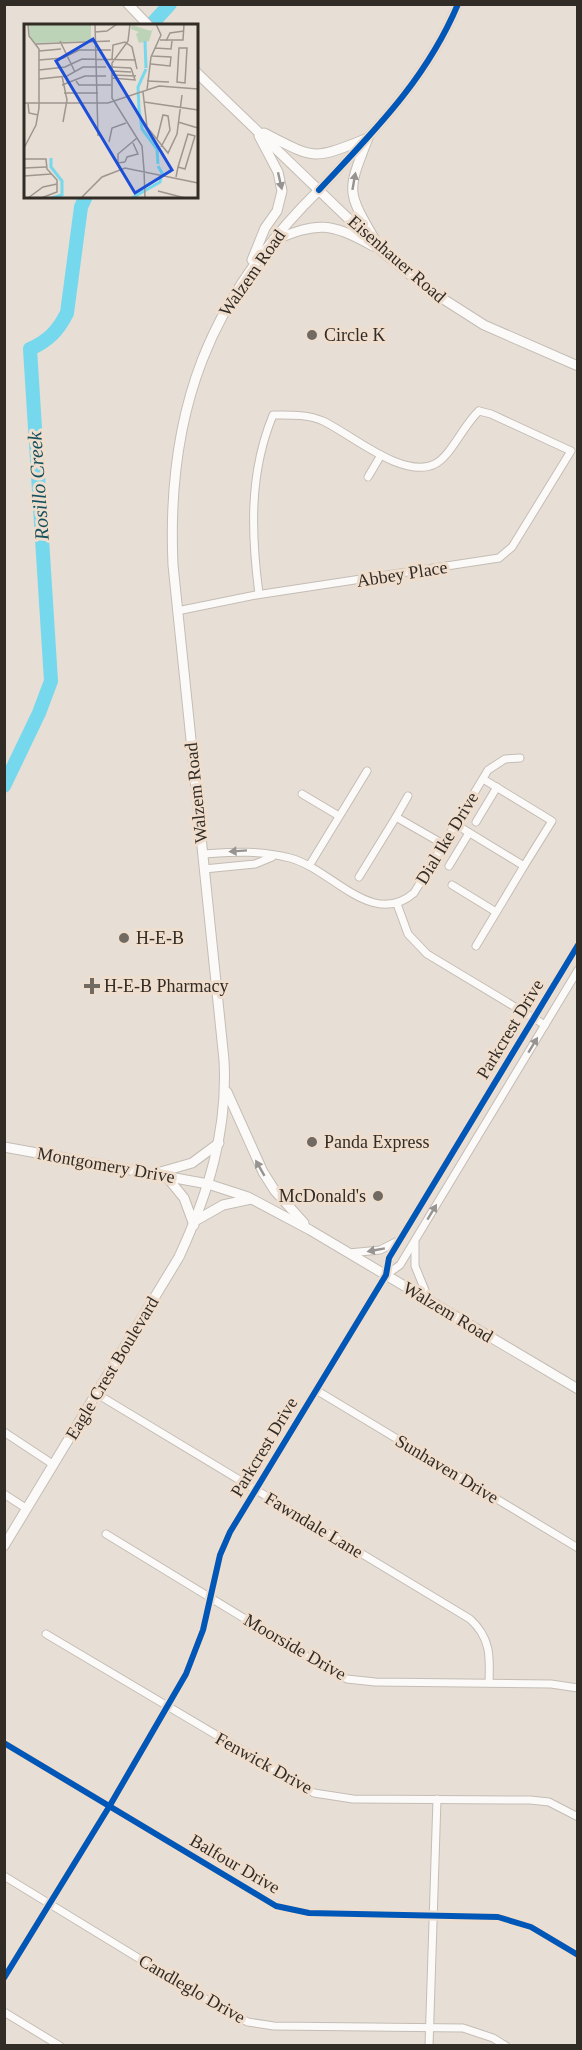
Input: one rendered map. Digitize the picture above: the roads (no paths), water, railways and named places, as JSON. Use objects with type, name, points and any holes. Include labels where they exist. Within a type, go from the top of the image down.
[{"type":"main road","points":[[128,4],[147,24]]},
{"type":"main road","points":[[198,74],[319,190]]},
{"type":"main road","points":[[255,129],[314,156],[327,154],[368,138]]},
{"type":"main road","points":[[248,273],[265,228],[277,211],[282,190],[278,172],[255,129]]},
{"type":"main road","points":[[368,138],[354,174],[353,201],[383,252]]},
{"type":"main road","name":"Walzem Road","points":[[319,190],[271,241],[223,311],[200,363],[181,435],[172,483],[171,521],[177,610],[226,1090],[219,1143],[208,1184],[251,1199],[310,1230],[578,1389]]},
{"type":"main road","name":"Eisenhauer Road","points":[[319,190],[383,252],[426,288],[484,325],[578,366]]},
{"type":"main road","points":[[271,241],[308,227],[321,225],[332,227],[383,252]]},
{"type":"main road","points":[[226,1090],[262,1172],[275,1191],[310,1230]]},
{"type":"main road","points":[[155,1174],[192,1163],[219,1143]]},
{"type":"main road","name":"Montgomery Drive","points":[[4,1147],[208,1184]]},
{"type":"main road","points":[[166,1176],[184,1198],[195,1223],[223,1205],[251,1199]]},
{"type":"main road","name":"Eagle Crest Boulevard","points":[[4,1546],[178,1257],[195,1223],[208,1184]]},
{"type":"street","points":[[319,190],[396,109],[422,73],[458,4]]},
{"type":"street","points":[[259,594],[252,543],[252,501],[264,436],[273,414],[321,420],[394,462],[418,467],[436,464],[479,411],[477,403]]},
{"type":"street","name":"Abbey Place","points":[[177,610],[259,594],[499,558],[512,548],[570,451],[491,414],[479,411]]},
{"type":"street","points":[[368,477],[381,455]]},
{"type":"street","name":"Dial Ike Drive","points":[[397,904],[414,893],[483,779],[495,764],[505,759],[520,758]]},
{"type":"street","points":[[309,866],[366,771]]},
{"type":"street","points":[[476,946],[552,821],[483,779]]},
{"type":"street","points":[[476,822],[497,787]]},
{"type":"street","points":[[302,794],[339,816]]},
{"type":"street","points":[[359,877],[408,796]]},
{"type":"street","points":[[396,817],[443,844]]},
{"type":"street","points":[[455,824],[524,866]]},
{"type":"street","points":[[449,866],[469,833]]},
{"type":"street","points":[[203,854],[253,850],[288,858],[309,866],[376,905],[397,904],[408,934],[427,954],[545,1025]]},
{"type":"street","points":[[204,869],[255,864],[272,856]]},
{"type":"street","points":[[452,885],[496,912]]},
{"type":"street","name":"Parkcrest Drive","points":[[4,1978],[109,1807],[190,1664],[211,1597],[220,1555],[230,1532],[386,1275],[389,1258],[578,945]]},
{"type":"street","name":"Parkcrest Drive","points":[[386,1275],[400,1265],[578,970]]},
{"type":"street","points":[[416,1239],[415,1266],[429,1300]]},
{"type":"street","points":[[349,1253],[380,1250],[400,1240]]},
{"type":"street","name":"Sunhaven Drive","points":[[316,1390],[578,1548]]},
{"type":"street","name":"Fawndale Lane","points":[[97,1394],[470,1619],[485,1636],[490,1650],[489,1683]]},
{"type":"street","points":[[4,1432],[54,1464]]},
{"type":"street","points":[[4,1494],[27,1509]]},
{"type":"street","name":"Moorside Drive","points":[[106,1534],[347,1678],[375,1682],[551,1684],[578,1688]]},
{"type":"street","name":"Fenwick Drive","points":[[46,1634],[314,1793],[353,1799],[511,1798],[549,1802],[578,1817]]},
{"type":"street","name":"Balfour Drive","points":[[4,1743],[276,1906],[309,1913],[432,1917],[482,1916],[509,1919],[531,1927],[578,1955]]},
{"type":"street","points":[[429,2046],[437,1798]]},
{"type":"street","name":"Candleglo Drive","points":[[4,1876],[225,2011],[248,2022],[274,2026],[474,2030],[506,2046]]},
{"type":"street","points":[[4,2012],[60,2046]]},
{"type":"waterway","name":"Rosillo Creek","points":[[152,24],[170,4]]},
{"type":"waterway","name":"Rosillo Creek","points":[[4,786],[39,713],[51,681],[30,349],[52,335],[67,313],[81,207],[85,198]]},
{"type":"place","name":"Circle K","points":[[312,335]]},
{"type":"place","name":"H-E-B","points":[[124,938]]},
{"type":"place","name":"H-E-B Pharmacy","points":[[92,986]]},
{"type":"place","name":"Panda Express","points":[[312,1142]]},
{"type":"place","name":"McDonald's","points":[[378,1196]]}]
